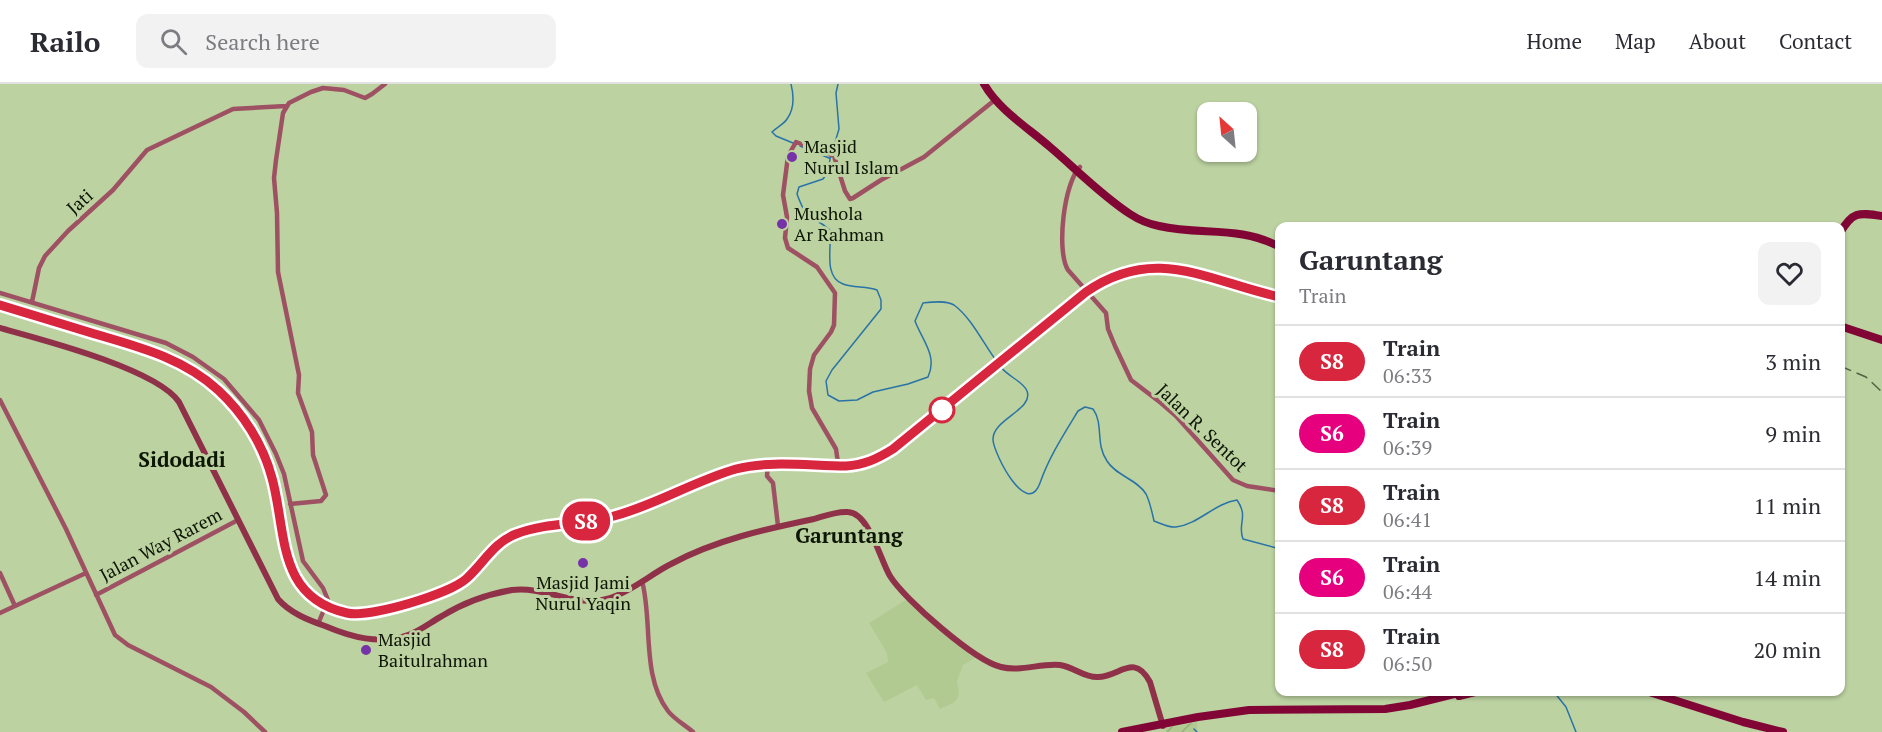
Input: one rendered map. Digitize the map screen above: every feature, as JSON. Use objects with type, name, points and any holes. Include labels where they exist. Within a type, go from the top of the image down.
[{"type":"highway","points":[[984,84],[996,99],[1130,214],[1150,224],[1182,230],[1230,231],[1256,237],[1275,245]]},
{"type":"highway","points":[[989,84],[996,94],[1078,169],[1129,208],[1152,220],[1174,225],[1249,230],[1275,240]]},
{"type":"highway","points":[[1845,224],[1855,215],[1882,216]]},
{"type":"highway","points":[[1845,325],[1882,335]]},
{"type":"highway","points":[[1845,326],[1882,340]]},
{"type":"highway","points":[[1122,732],[1249,710],[1361,711],[1402,707],[1450,696]]},
{"type":"highway","points":[[1662,696],[1783,732]]},
{"type":"highway","points":[[1137,732],[1162,725]]},
{"type":"main road","points":[[0,328],[64,346],[115,364],[154,382],[171,393],[179,402],[279,598],[292,611],[318,624],[357,638],[392,638],[417,632],[461,605],[508,591],[530,590],[580,602],[594,602],[618,595],[682,558],[760,531],[844,512],[857,514],[863,519],[885,566],[897,584],[927,617],[983,659],[1006,668],[1064,666],[1096,677],[1105,676],[1124,668],[1137,668],[1147,676],[1150,682],[1162,725]]},
{"type":"street","points":[[290,504],[321,501],[326,495],[314,454],[312,432],[298,393],[299,375],[278,272],[274,178],[282,117],[286,106],[323,88],[336,88],[367,98],[385,84]]},
{"type":"street","points":[[778,526],[773,483],[767,476],[768,462],[838,463],[836,449],[812,408],[809,391],[810,369],[814,355],[834,325],[835,293],[817,267],[788,248],[785,238],[787,217],[783,195],[788,156],[794,144],[827,152],[834,156],[845,191],[850,199],[924,157],[996,99]]},
{"type":"street","name":"Jati","points":[[32,302],[39,268],[45,256],[68,231],[113,190],[145,152],[153,146],[235,109],[286,106]]},
{"type":"street","name":"Jalan R. Sentot","points":[[1078,169],[1073,176],[1064,221],[1064,262],[1066,269],[1106,313],[1108,329],[1126,372],[1137,386],[1176,416],[1228,476],[1241,484],[1275,490]]},
{"type":"street","points":[[0,293],[166,343],[210,368],[240,396],[264,429],[282,469],[303,561],[323,588],[328,600],[318,624]]},
{"type":"street","points":[[0,400],[66,529],[112,632],[119,639],[211,687],[266,732]]},
{"type":"street","name":"Jalan Way Rarem","points":[[96,595],[238,520]]},
{"type":"street","points":[[0,573],[15,606]]},
{"type":"street","points":[[0,613],[86,573]]},
{"type":"street","points":[[642,581],[648,645],[658,691],[668,711],[693,732]]},
{"type":"shaded area","points":[[906,600],[926,619],[978,656],[963,665],[957,681],[959,694],[957,699],[940,709],[934,698],[926,700],[917,685],[884,702],[866,673],[888,662],[887,653],[869,623]]},
{"type":"shaded area","points":[[1197,722],[1197,732],[1166,732],[1165,728]]},
{"type":"waterway","points":[[791,84],[793,106],[790,115],[772,132],[793,143]]},
{"type":"waterway","points":[[838,84],[836,93],[839,129],[828,172],[823,179],[799,187],[797,194],[807,214],[830,230],[830,260],[833,275],[843,284],[877,290],[881,300],[881,309],[832,370],[826,381],[828,395],[839,401],[857,400],[873,392],[928,377],[931,369],[930,355],[915,321],[923,303],[951,303],[968,318],[1004,370],[1027,391],[1028,398],[1024,404],[999,426],[994,433],[993,440],[1005,469],[1020,489],[1027,493],[1034,492],[1062,437],[1078,411],[1085,407],[1093,409],[1096,415],[1101,448],[1107,461],[1146,494],[1154,521],[1170,527],[1184,525],[1221,505],[1237,500],[1243,516],[1241,529],[1243,539],[1275,548]]},
{"type":"waterway","points":[[800,146],[829,158]]},
{"type":"waterway","points":[[1557,696],[1566,707],[1576,732]]},
{"type":"waterway","points":[[1194,729],[1197,732]]},
{"type":"railway","points":[[0,305],[160,355],[190,370],[218,390],[236,409],[264,453],[273,478],[289,560],[296,577],[307,593],[324,605],[347,613],[358,614],[409,604],[457,585],[466,579],[501,542],[528,530],[614,516],[645,506],[705,479],[749,466],[777,464],[846,466],[876,459],[893,449],[1086,292],[1112,277],[1136,270],[1159,268],[1182,270],[1275,296]]},
{"type":"railway","points":[[1845,368],[1866,377],[1882,392]]},
{"type":"train","name":"S8","points":[[0,305],[152,351],[190,369],[216,389],[243,419],[264,455],[273,479],[287,558],[296,579],[311,595],[327,606],[349,614],[362,614],[432,596],[450,589],[466,579],[498,545],[507,538],[524,531],[623,514],[717,476],[750,466],[856,466],[875,460],[893,449],[1086,292],[1113,276],[1140,268],[1169,267],[1275,296]]},
{"type":"place","name":"Masjid Nurul Islam","points":[[792,157]]},
{"type":"place","name":"Mushola Ar Rahman","points":[[782,224]]},
{"type":"place","name":"Masjid Jami Nurul Yaqin","points":[[583,563]]},
{"type":"place","name":"Masjid Baitulrahman","points":[[366,650]]},
{"type":"district","name":"Sidodadi","points":[[182,460]]},
{"type":"district","name":"Garuntang","points":[[849,536]]}]
